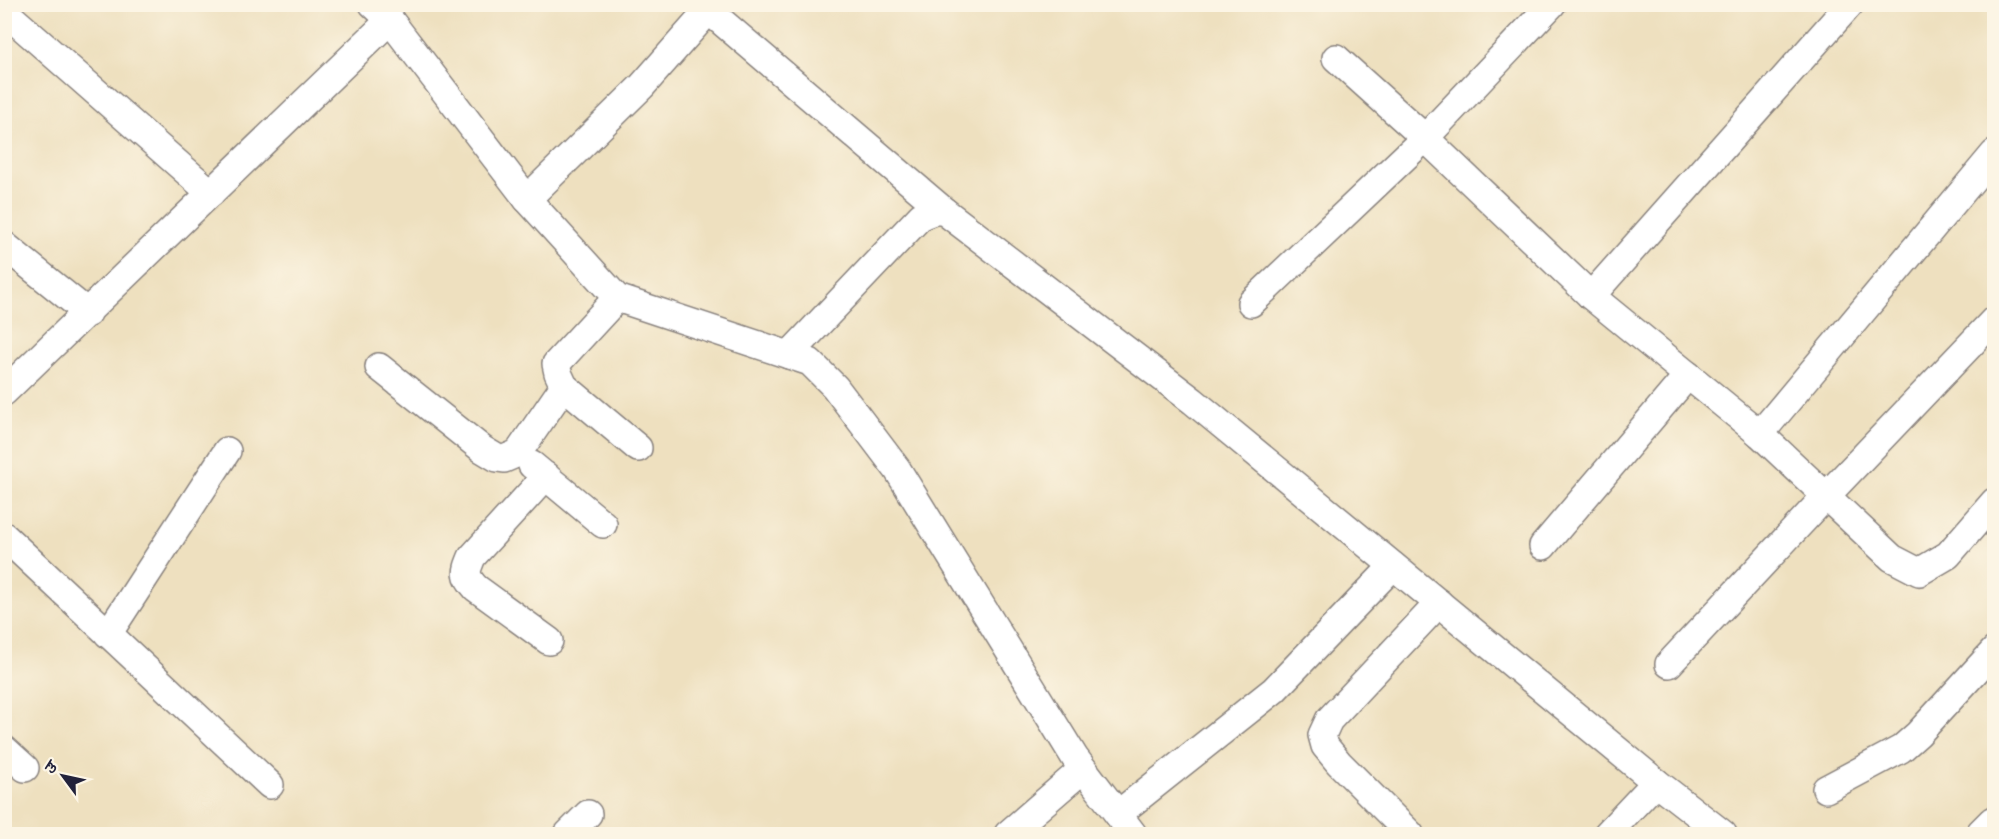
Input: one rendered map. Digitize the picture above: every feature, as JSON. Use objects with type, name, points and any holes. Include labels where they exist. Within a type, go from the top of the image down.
[{"type":"street","points":[[1251,303],[1425,138],[1552,4]]},
{"type":"street","points":[[1591,296],[1850,4]]},
{"type":"street","points":[[527,199],[642,86],[705,8],[944,211],[1193,401],[1656,782],[1723,834]]},
{"type":"street","points":[[4,11],[211,193]]},
{"type":"street","points":[[4,392],[211,193],[381,12],[527,199],[617,298],[810,362],[835,387],[897,469],[1083,769],[1125,824],[1274,690],[1393,566]]},
{"type":"street","points":[[1335,58],[1425,138],[1591,296],[1760,434],[1892,558],[1919,572],[1948,555],[1995,502]]},
{"type":"street","points":[[1760,434],[1995,154]]},
{"type":"street","points":[[789,355],[921,216],[934,211],[944,211]]},
{"type":"street","points":[[4,245],[88,313]]},
{"type":"street","points":[[617,298],[556,364],[564,386],[638,448]]},
{"type":"street","points":[[1669,663],[1995,320]]},
{"type":"street","points":[[379,367],[482,448],[497,458],[504,459],[518,453],[564,386]]},
{"type":"street","points":[[1543,546],[1688,375]]},
{"type":"street","points":[[108,634],[227,451]]},
{"type":"street","points":[[518,453],[603,524]]},
{"type":"street","points":[[546,476],[472,557],[466,571],[468,580],[476,588],[549,641]]},
{"type":"street","points":[[4,536],[270,785]]},
{"type":"street","points":[[1410,834],[1339,763],[1325,746],[1322,735],[1329,720],[1438,603]]},
{"type":"street","points":[[1826,789],[1900,749],[1918,734],[1995,651]]},
{"type":"street","points":[[4,749],[25,768]]},
{"type":"street","points":[[1008,834],[1083,769]]},
{"type":"street","points":[[1606,834],[1656,782]]},
{"type":"street","points":[[568,834],[588,814]]},
{"type":"street","points":[[1983,834],[1995,823]]}]
